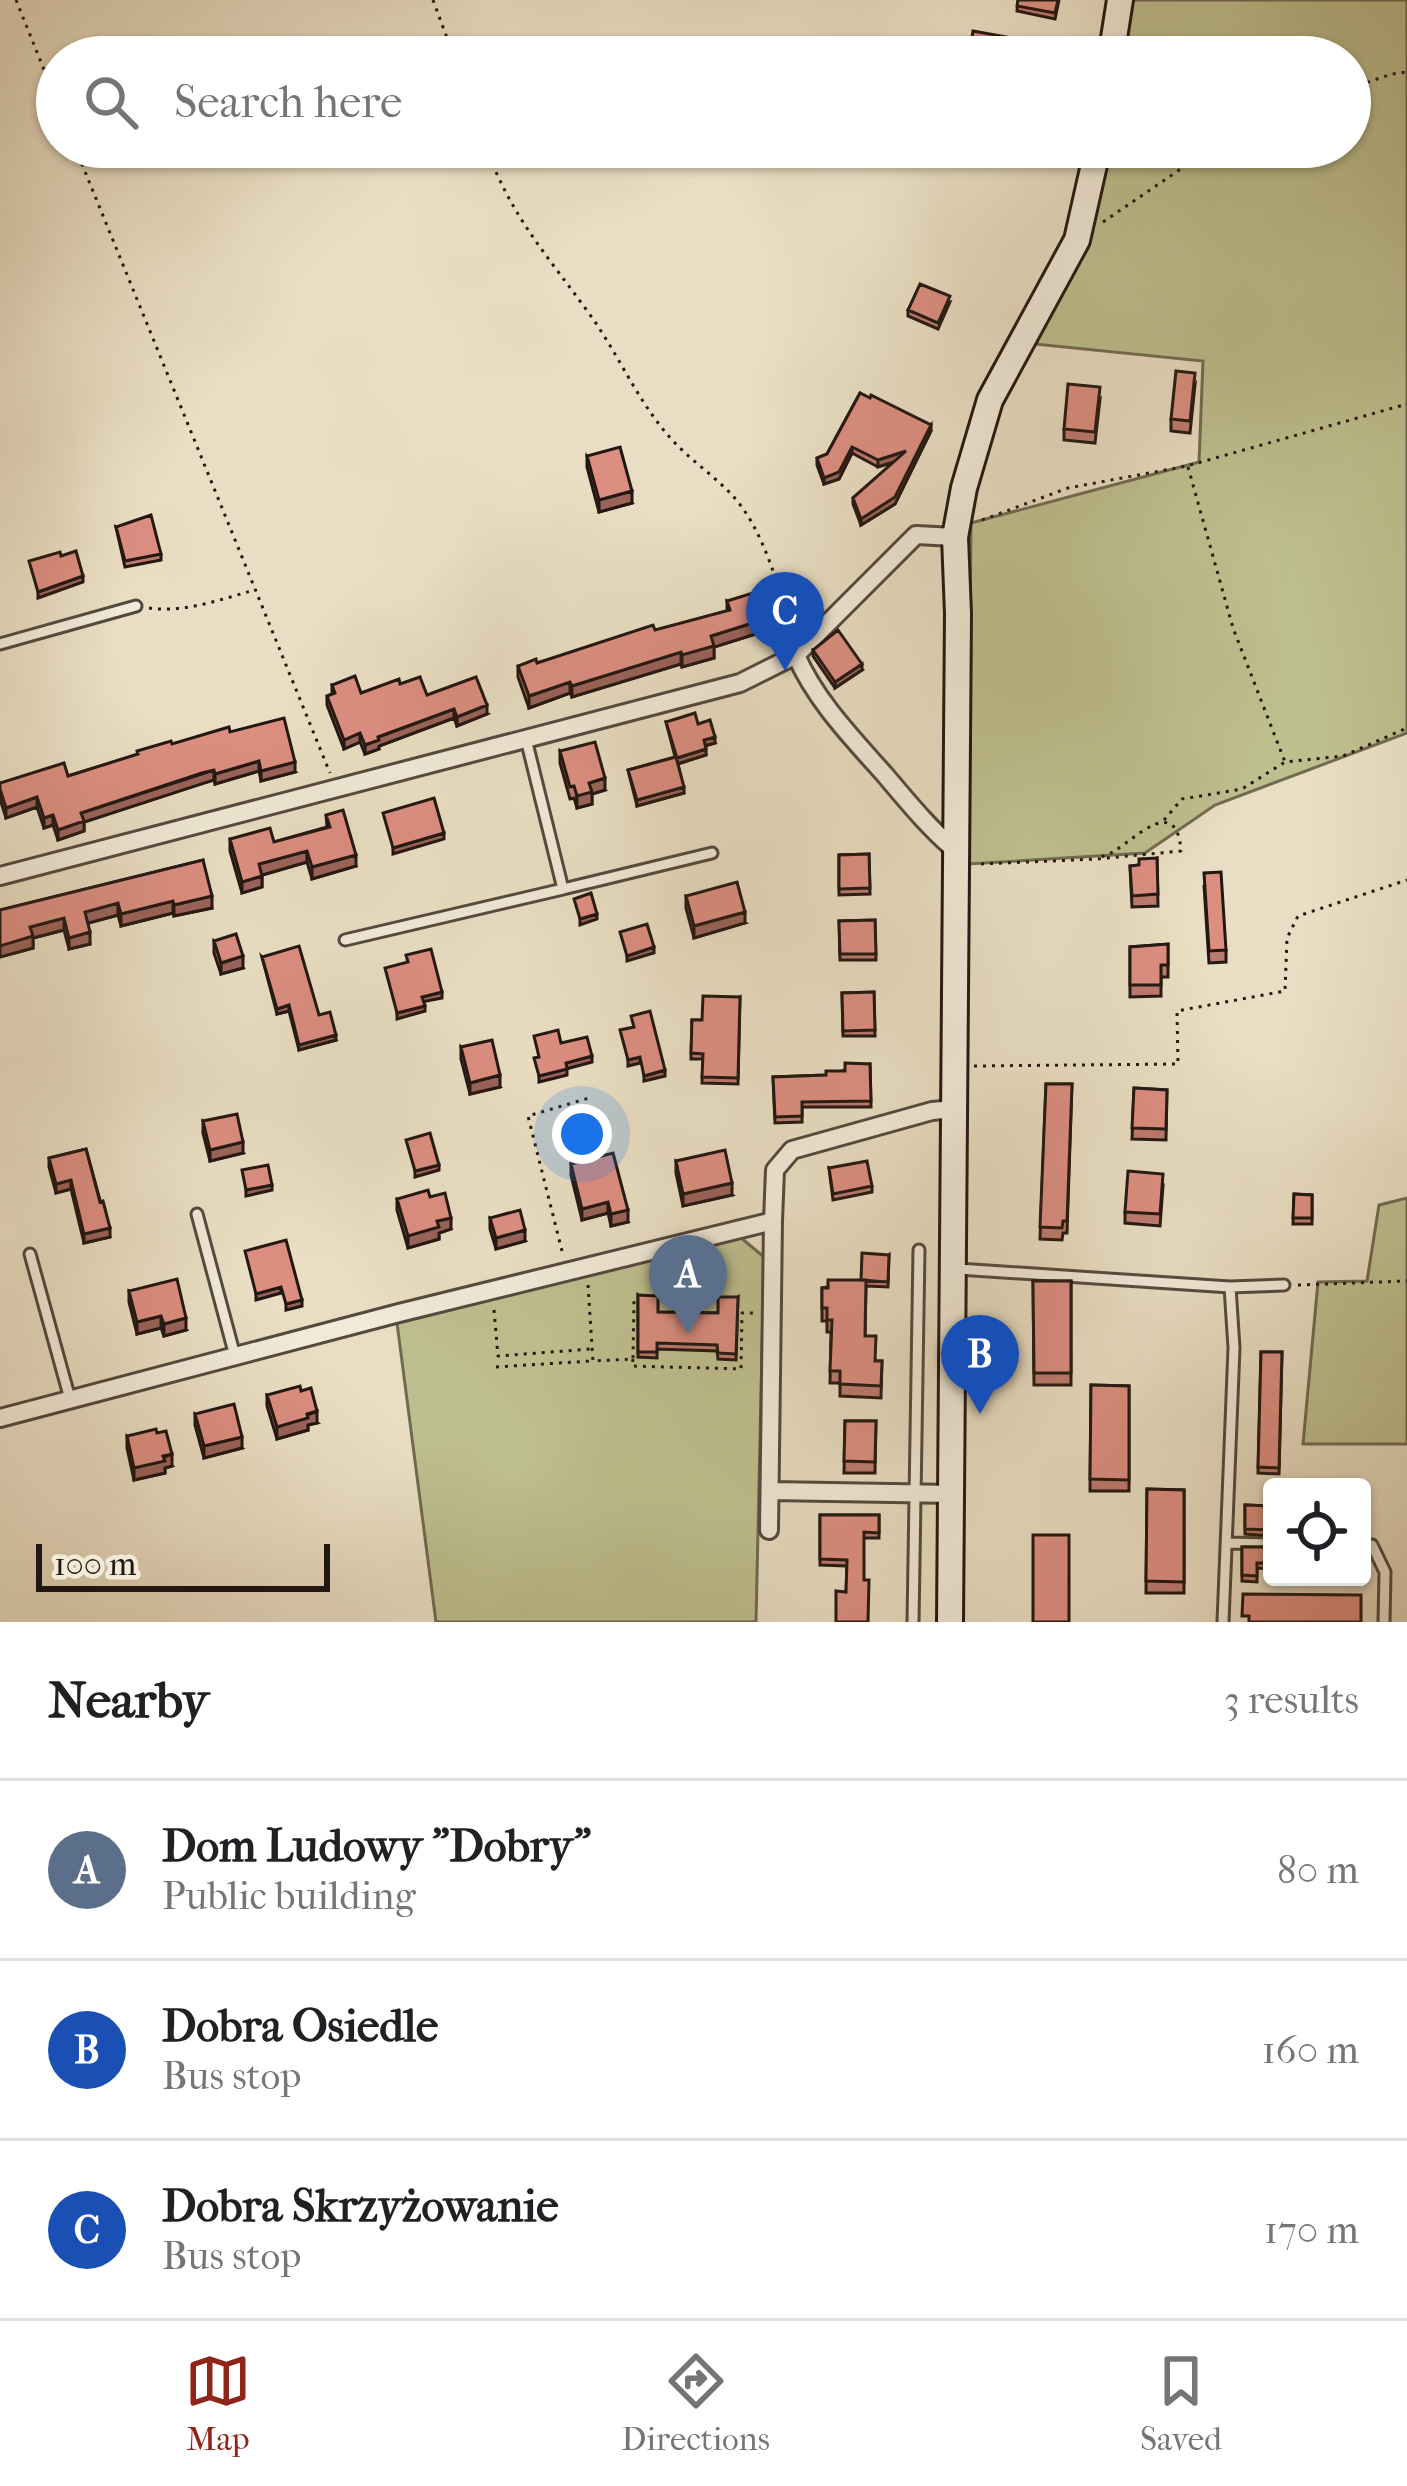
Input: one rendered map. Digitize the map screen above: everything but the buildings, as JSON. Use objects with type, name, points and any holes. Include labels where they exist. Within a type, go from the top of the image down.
[{"type":"main road","points":[[1115,36],[1120,0]]},
{"type":"main road","points":[[950,1622],[955,537],[990,400],[1076,240],[1093,168]]},
{"type":"street","points":[[0,876],[740,683],[796,656],[916,535],[955,537]]},
{"type":"street","points":[[796,656],[805,676],[855,741],[955,857]]},
{"type":"street","points":[[769,1531],[775,1170],[792,1150],[954,1109]]},
{"type":"street","points":[[0,1418],[772,1221]]},
{"type":"street","points":[[770,1491],[953,1494]]},
{"type":"lane","points":[[0,644],[136,606]]},
{"type":"lane","points":[[526,739],[563,889]]},
{"type":"lane","points":[[344,940],[712,853]]},
{"type":"lane","points":[[197,1214],[235,1356]]},
{"type":"lane","points":[[913,1622],[919,1250]]},
{"type":"lane","points":[[30,1254],[70,1399]]},
{"type":"lane","points":[[952,1268],[1230,1287],[1285,1285]]},
{"type":"lane","points":[[1223,1622],[1234,1348],[1230,1287]]},
{"type":"lane","points":[[1226,1543],[1263,1544]]},
{"type":"lane","points":[[1371,1545],[1384,1572],[1384,1622]]},
{"type":"path","points":[[16,0],[36,50]]},
{"type":"path","points":[[441,0],[434,2],[446,36]]},
{"type":"path","points":[[1371,81],[1407,72]]},
{"type":"path","points":[[84,168],[337,788]]},
{"type":"path","points":[[495,168],[544,257],[590,314],[626,377],[674,442],[734,496],[743,510],[760,538],[796,656]]},
{"type":"path","points":[[1076,240],[1182,168]]},
{"type":"path","points":[[955,537],[985,518],[1068,488],[1187,466],[1407,404]]},
{"type":"path","points":[[1187,466],[1233,628],[1285,762]]},
{"type":"path","points":[[136,606],[162,610],[255,590]]},
{"type":"path","points":[[1163,822],[1181,800],[1242,789],[1285,762],[1343,756],[1407,728]]},
{"type":"path","points":[[955,857],[1097,860],[1181,851],[1180,836],[1174,826],[1163,822],[1147,826],[1097,860]]},
{"type":"path","points":[[954,1066],[1178,1064],[1178,1011],[1285,991],[1287,938],[1298,916],[1407,880]]},
{"type":"path","points":[[567,1270],[528,1116],[589,1098]]},
{"type":"path","points":[[587,1265],[592,1361]]},
{"type":"path","points":[[1285,1285],[1407,1281]]},
{"type":"path","points":[[492,1290],[498,1356],[592,1349]]},
{"type":"path","points":[[634,1300],[632,1366],[741,1369],[742,1313],[771,1313]]},
{"type":"path","points":[[496,1367],[633,1359]]},
{"type":"green space","points":[[1125,0],[1407,0],[1407,733],[1215,805],[1145,853],[968,864],[971,523],[1199,462],[1203,361],[1025,343],[1074,248],[1093,168],[1371,168],[1371,36],[1119,36]]},
{"type":"green space","points":[[1407,1198],[1407,1444],[1303,1444],[1318,1282],[1367,1281],[1379,1205]]},
{"type":"green space","points":[[740,1237],[764,1257],[756,1622],[436,1622],[397,1323]]},
{"type":"place","name":"Dobra Skrzyżowanie","points":[[785,671]]},
{"type":"place","name":"Dom Ludowy \"Dobry\"","points":[[688,1334]]},
{"type":"place","name":"Dobra Osiedle","points":[[980,1414]]}]
